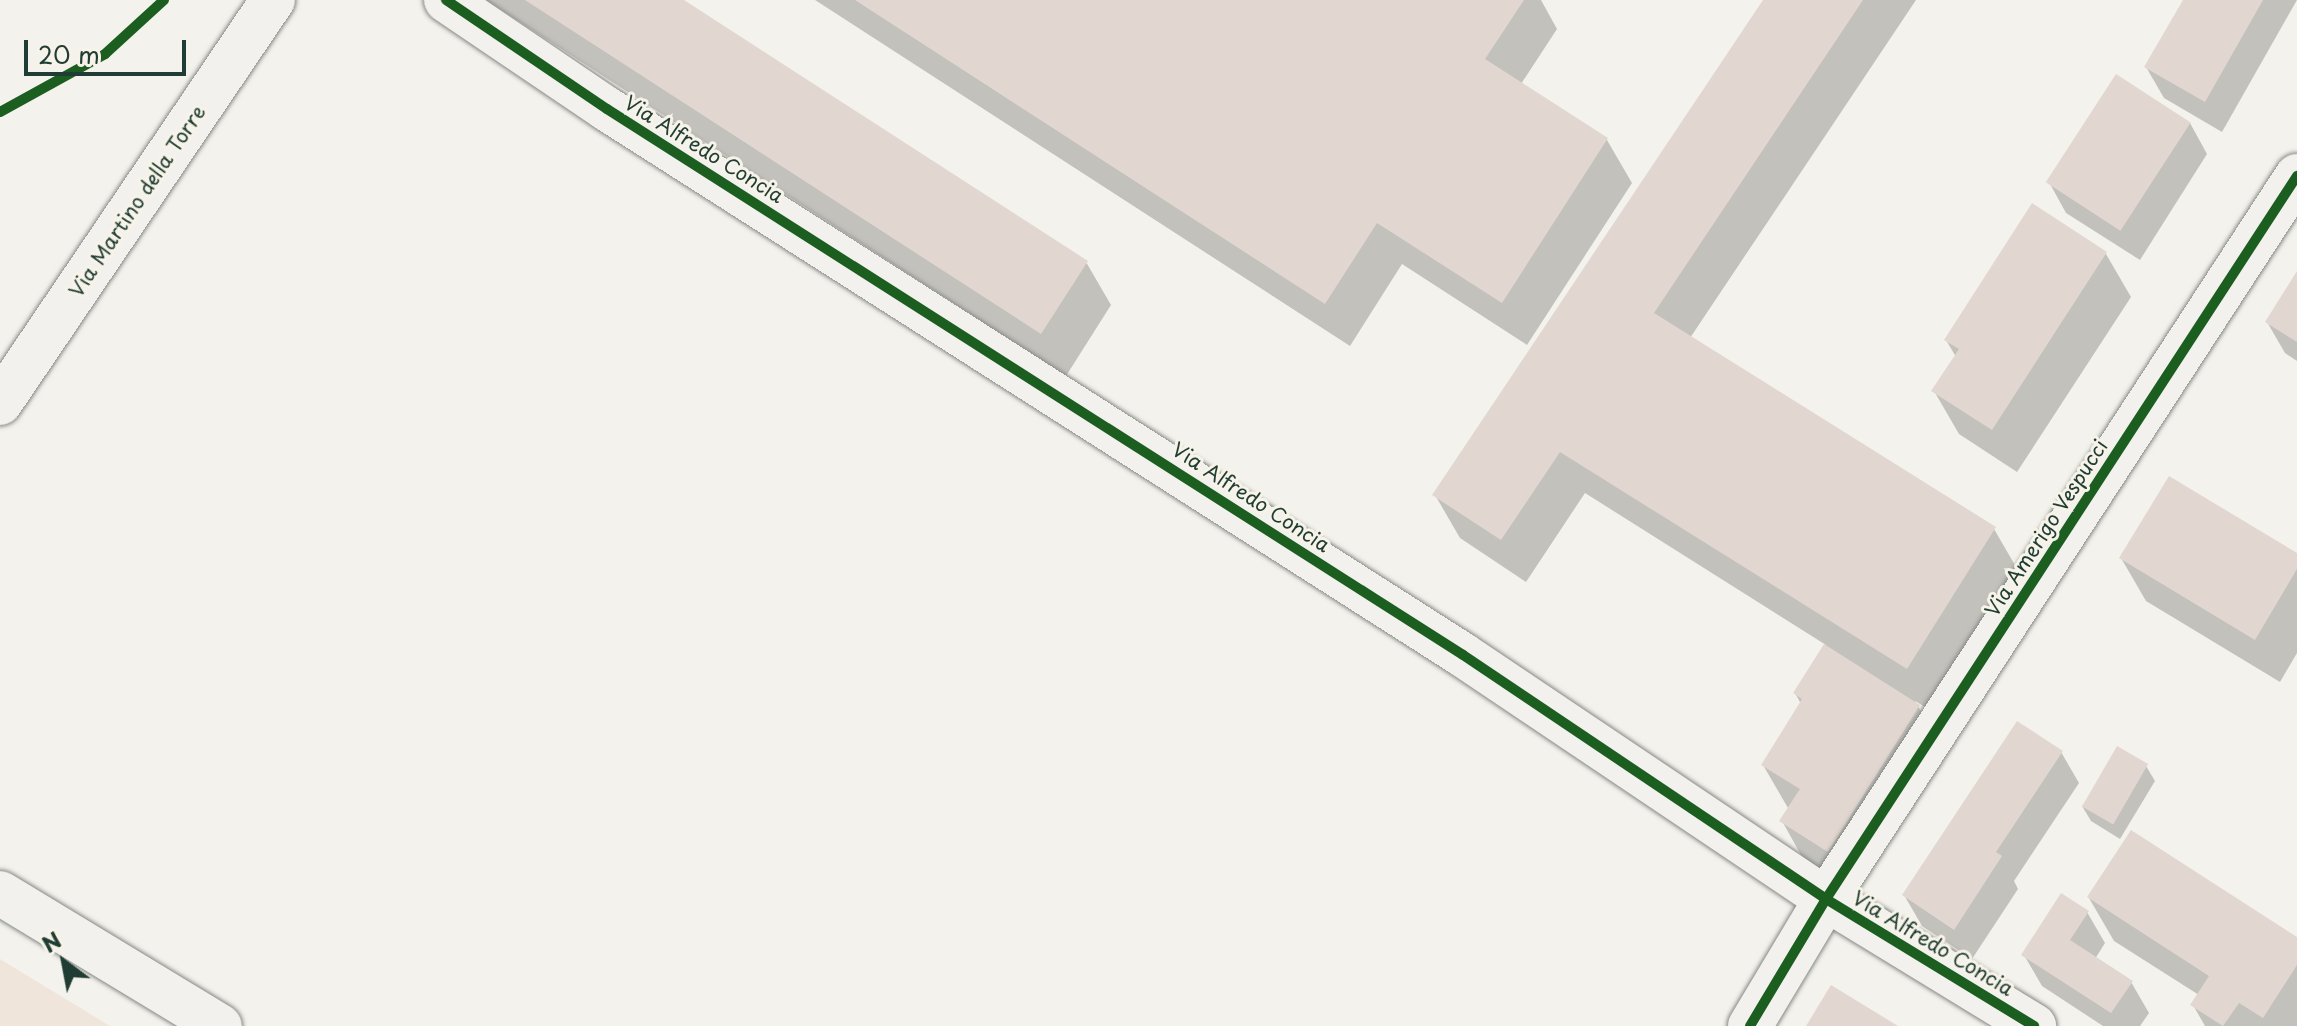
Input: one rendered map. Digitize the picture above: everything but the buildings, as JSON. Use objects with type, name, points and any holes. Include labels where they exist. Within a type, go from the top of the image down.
[{"type":"street","name":"Via Martino della Torre","points":[[0,403],[273,0]]},
{"type":"street","name":"Via Alfredo Concia","points":[[446,0],[607,109],[1463,655],[1826,899],[2034,1026]]},
{"type":"street","name":"Via Amerigo Vespucci","points":[[1750,1026],[1826,899],[2297,176]]},
{"type":"street","points":[[0,893],[220,1026]]},
{"type":"shaded area","points":[[0,959],[110,1026],[0,1026]]},
{"type":"cycle path","points":[[0,112],[105,54],[164,0]]},
{"type":"cycle path","points":[[446,0],[607,109],[1463,655],[1826,899],[2034,1026]]},
{"type":"cycle path","points":[[1750,1026],[1826,899],[2297,176]]}]
